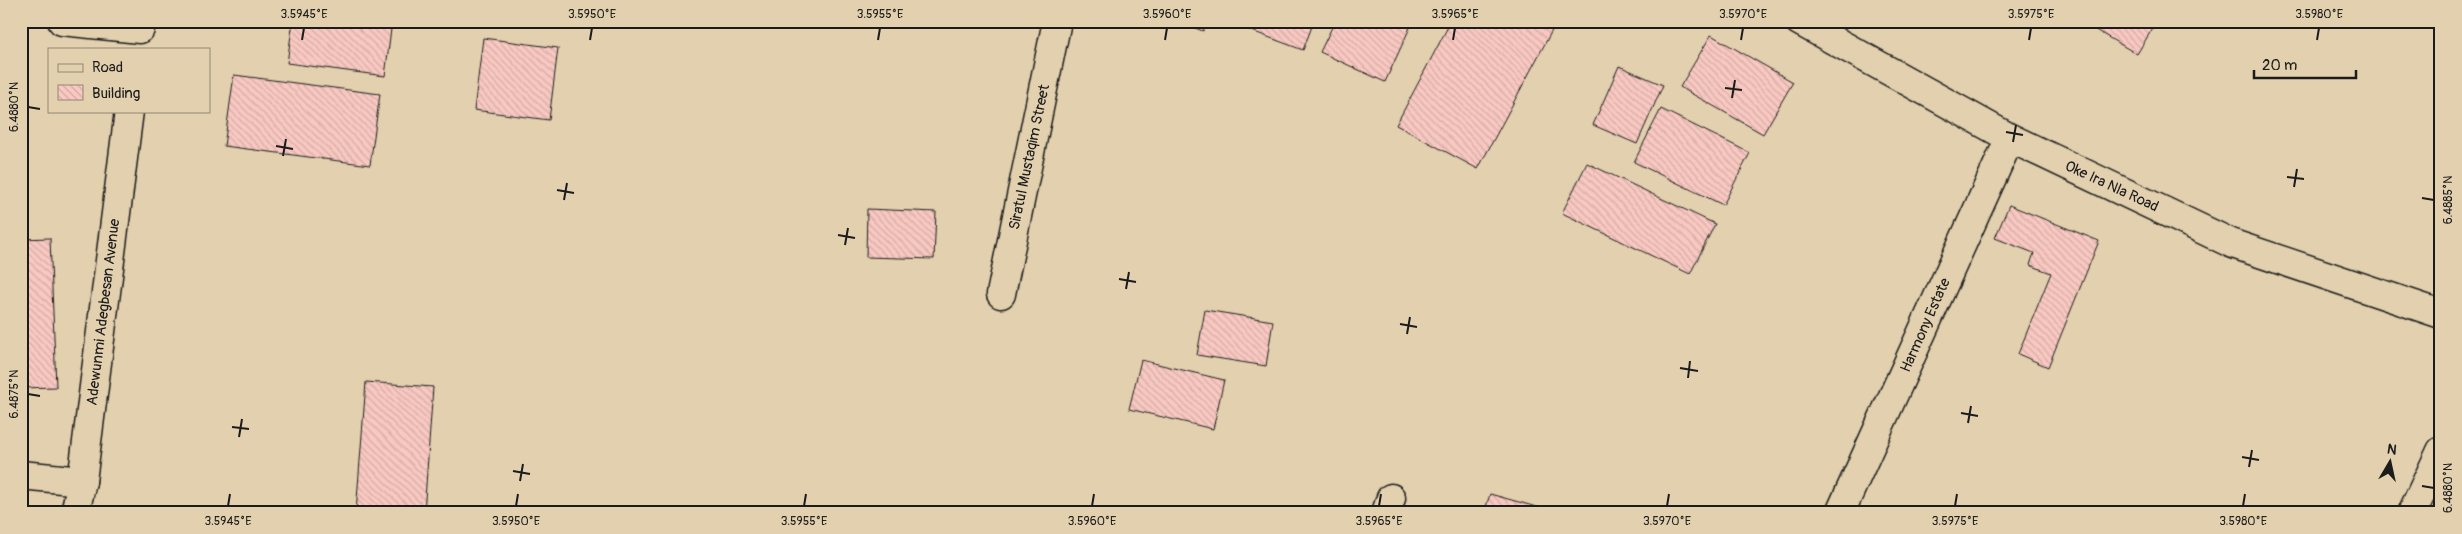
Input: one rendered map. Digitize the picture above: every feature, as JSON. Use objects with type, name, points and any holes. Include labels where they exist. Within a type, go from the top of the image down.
[{"type":"street","points":[[62,21],[140,33]]},
{"type":"street","name":"Siratul Mustaqim Street","points":[[1001,294],[1057,21]]},
{"type":"street","name":"Oke Ira Nla Road","points":[[1799,21],[2010,138],[2233,244],[2441,314]]},
{"type":"street","name":"Adewunmi Adegbesan Avenue","points":[[75,513],[82,481],[129,112]]},
{"type":"street","name":"Harmony Estate","points":[[1840,513],[2010,138]]},
{"type":"street","points":[[2412,513],[2441,452]]},
{"type":"street","points":[[21,475],[82,481]]},
{"type":"building","points":[[293,21],[392,21],[385,76],[287,63]]},
{"type":"building","points":[[1177,21],[1207,21],[1203,31]]},
{"type":"building","points":[[1243,21],[1314,21],[1303,50],[1241,27]]},
{"type":"building","points":[[1335,21],[1413,21],[1385,82],[1320,52]]},
{"type":"building","points":[[1451,21],[1557,21],[1478,169],[1396,125]]},
{"type":"building","points":[[2080,21],[2157,21],[2137,54]]},
{"type":"building","points":[[1711,35],[1793,82],[1763,134],[1680,87]]},
{"type":"building","points":[[483,38],[558,48],[549,120],[474,110]]},
{"type":"building","points":[[1619,66],[1663,85],[1637,144],[1593,125]]},
{"type":"building","points":[[234,75],[380,94],[370,165],[224,146]]},
{"type":"building","points":[[1661,109],[1750,153],[1723,205],[1634,162]]},
{"type":"building","points":[[1587,163],[1715,224],[1690,274],[1562,213]]},
{"type":"building","points":[[2009,205],[2099,241],[2048,367],[2018,354],[2051,273],[2030,265],[2034,253],[1995,238]]},
{"type":"building","points":[[867,209],[936,212],[934,259],[866,257]]},
{"type":"building","points":[[50,238],[56,387],[21,388],[21,239]]},
{"type":"building","points":[[1205,310],[1273,321],[1266,366],[1197,355]]},
{"type":"building","points":[[1141,360],[1224,380],[1213,429],[1129,409]]},
{"type":"building","points":[[366,382],[433,387],[424,513],[356,513]]},
{"type":"building","points":[[1490,494],[1558,513],[1484,513]]}]
